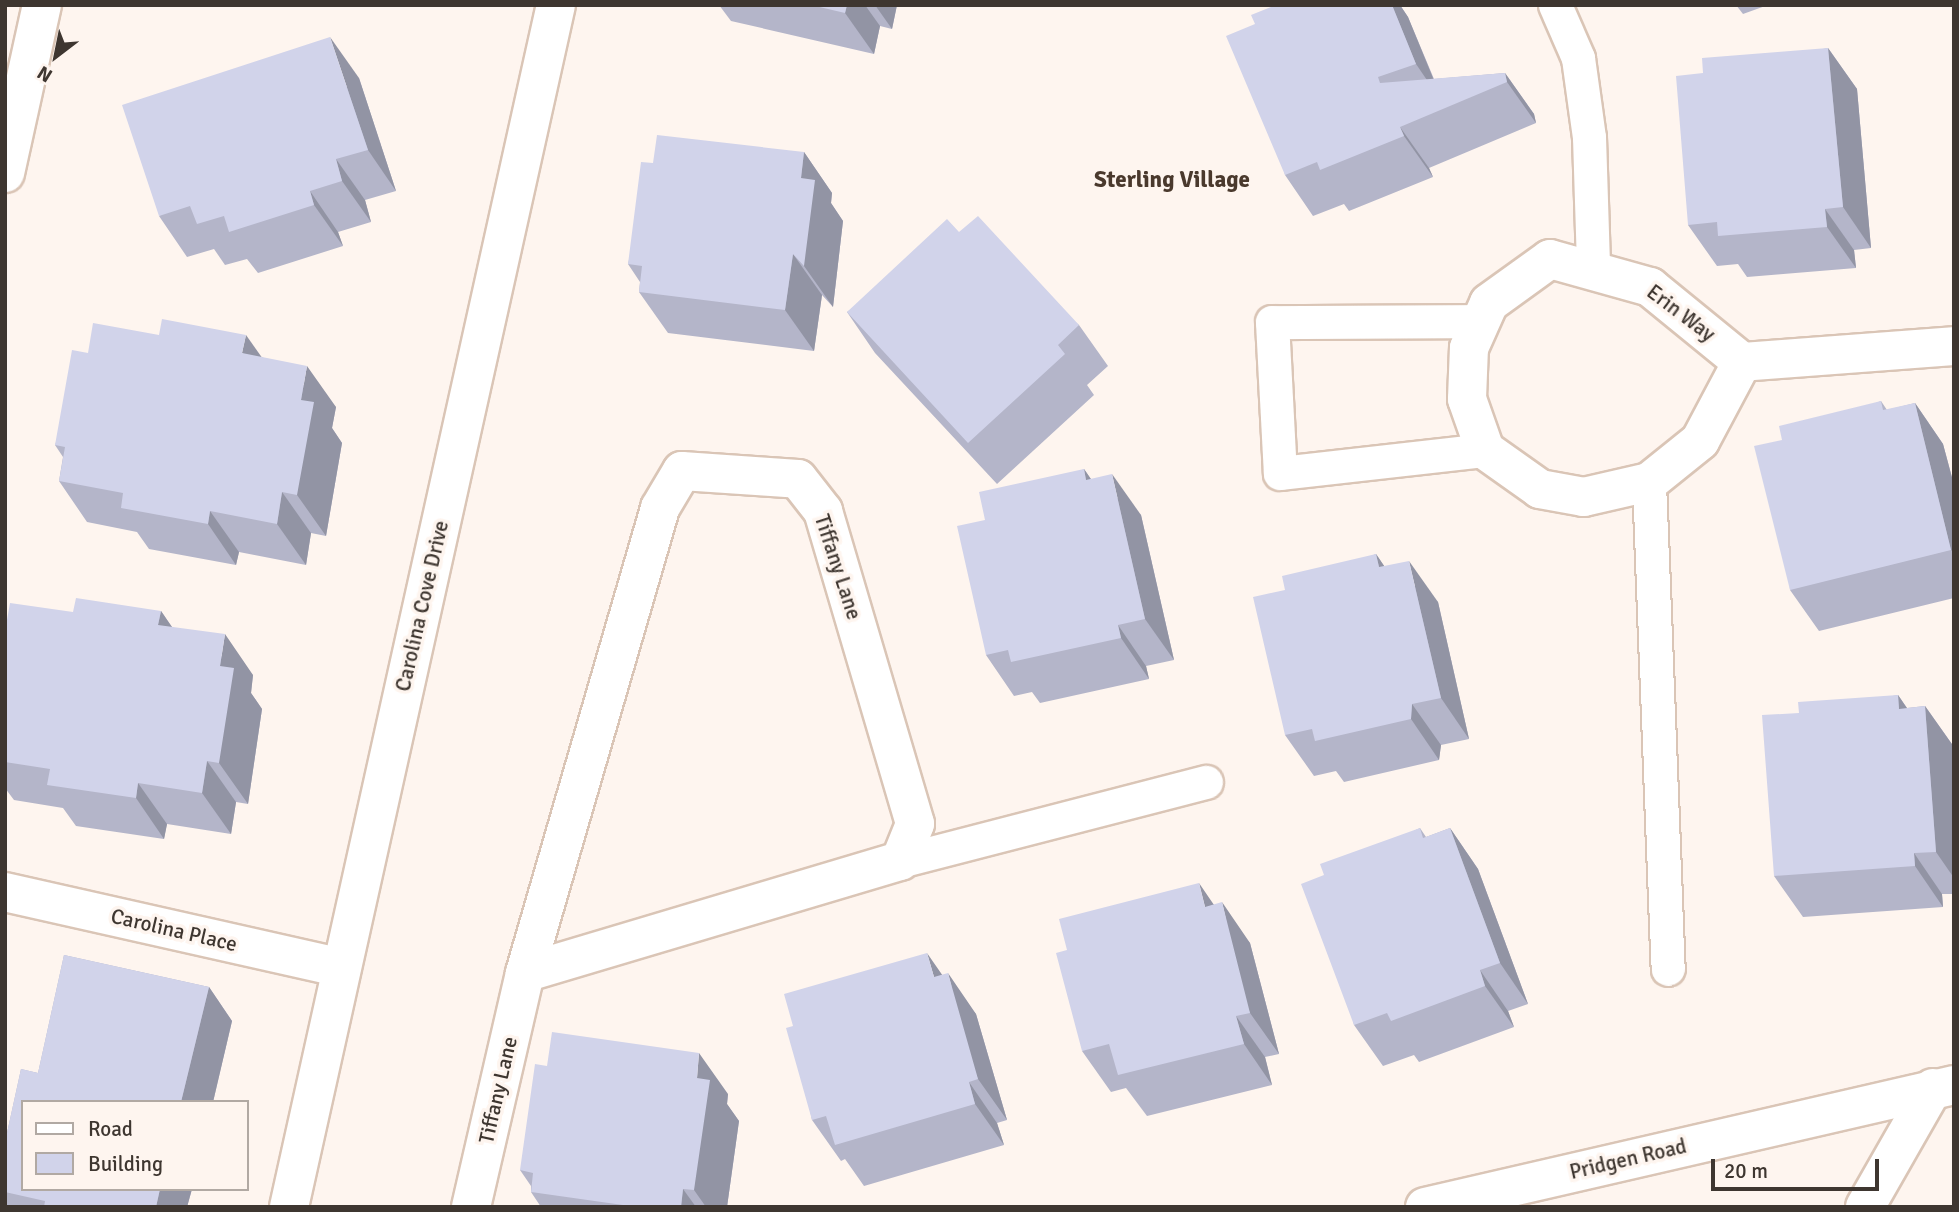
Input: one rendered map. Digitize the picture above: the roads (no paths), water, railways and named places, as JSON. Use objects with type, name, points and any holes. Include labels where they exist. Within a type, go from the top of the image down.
[{"type":"street","points":[[5,173],[42,5]]},
{"type":"street","name":"Carolina Cove Drive","points":[[289,1207],[556,5]]},
{"type":"street","name":"Erin Way","points":[[1485,450],[1467,399],[1469,348],[1489,303],[1550,259],[1593,266],[1650,287],[1742,362]]},
{"type":"street","points":[[1485,450],[1540,489],[1584,498],[1649,482],[1700,441],[1742,362],[1954,346]]},
{"type":"street","name":"Tiffany Lane","points":[[471,1207],[525,973],[660,508],[682,471],[797,479],[823,511],[915,824],[900,860]]},
{"type":"street","points":[[525,973],[900,860]]},
{"type":"street","name":"Carolina Place","points":[[5,892],[342,968]]},
{"type":"street","points":[[1865,1207],[1943,1087]]},
{"type":"street","name":"Pridgen Road","points":[[1425,1207],[1943,1087]]},
{"type":"lane","points":[[1555,5],[1578,58],[1589,137],[1593,266]]},
{"type":"lane","points":[[1481,321],[1272,322],[1280,473],[1485,450]]},
{"type":"lane","points":[[1649,482],[1668,969]]},
{"type":"lane","points":[[900,860],[1206,782]]},
{"type":"district","name":"Sterling Village","points":[[1172,180]]}]
